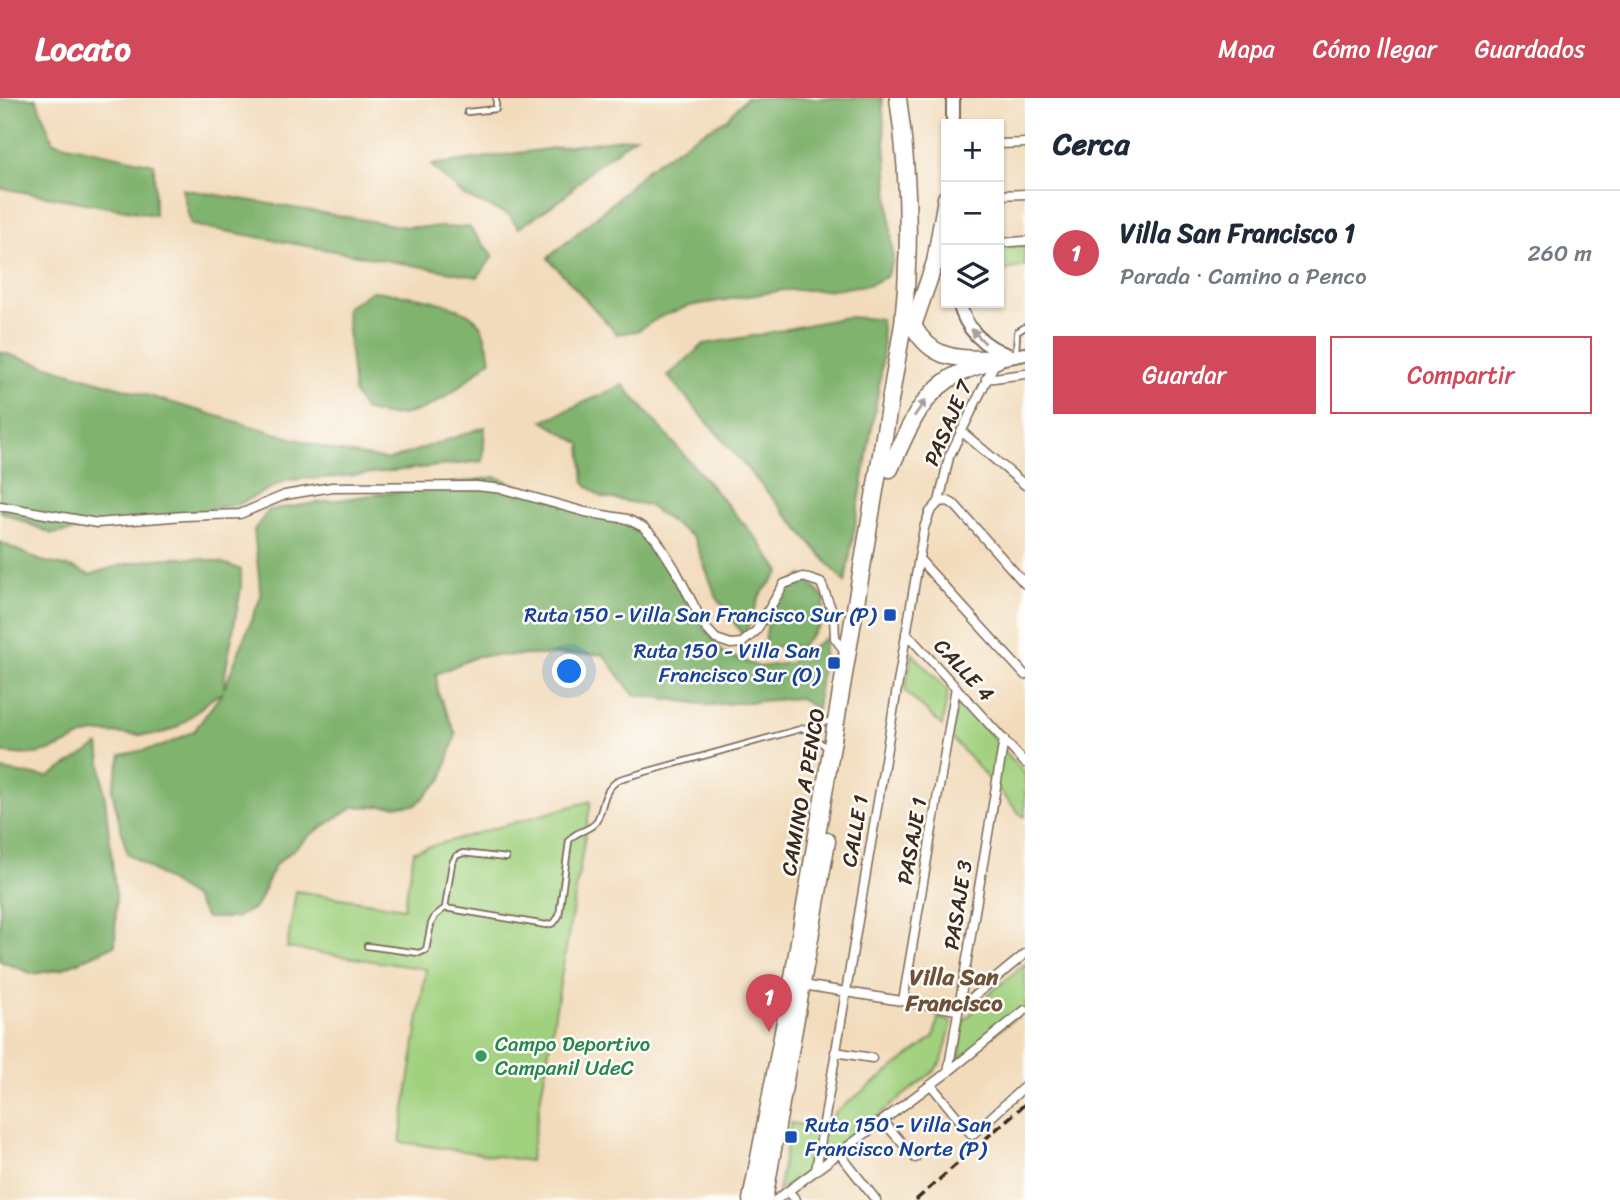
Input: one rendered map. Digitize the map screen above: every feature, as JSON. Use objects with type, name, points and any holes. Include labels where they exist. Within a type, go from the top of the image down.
[{"type":"highway","name":"CAMINO A PENCO","points":[[751,1200],[779,1056],[848,654],[906,296],[907,196],[898,98]]},
{"type":"highway","name":"CAMINO A PENCO","points":[[764,1200],[803,985],[913,326],[918,232],[908,98]]},
{"type":"highway","points":[[941,227],[935,262],[913,326],[928,346],[942,355],[958,358],[1012,356]]},
{"type":"highway","points":[[890,469],[911,421],[927,398],[960,373],[1012,356]]},
{"type":"street","points":[[953,98],[953,119]]},
{"type":"street","points":[[1004,145],[1025,143]]},
{"type":"street","points":[[1004,195],[1025,194]]},
{"type":"street","points":[[1004,243],[1025,241]]},
{"type":"street","points":[[960,308],[967,324],[977,337],[991,348],[1012,356]]},
{"type":"street","name":"PASAJE 7","points":[[939,502],[946,468],[986,379],[1012,356]]},
{"type":"street","points":[[986,379],[1025,374]]},
{"type":"street","points":[[961,431],[1025,485]]},
{"type":"street","points":[[0,506],[97,523],[240,514],[285,495],[331,487],[476,486],[503,489],[586,512],[627,519],[643,527],[656,539],[668,558],[705,627],[716,639],[725,643],[742,643],[751,636],[784,584],[797,578],[817,581],[821,583],[834,616],[835,638],[848,654]]},
{"type":"street","points":[[939,502],[948,501],[955,505],[1025,584]]},
{"type":"street","name":"CALLE 1","points":[[816,1170],[919,559],[926,523],[939,502]]},
{"type":"street","points":[[919,559],[1025,675]]},
{"type":"street","name":"CALLE 4","points":[[906,633],[1025,763]]},
{"type":"street","name":"PASAJE 1","points":[[903,1001],[956,687]]},
{"type":"street","name":"PASAJE 3","points":[[948,1072],[1004,739]]},
{"type":"street","points":[[803,985],[959,1009],[1024,957]]},
{"type":"street","points":[[776,1200],[931,1085],[1025,1010]]},
{"type":"street","points":[[835,1052],[873,1058]]},
{"type":"street","points":[[931,1085],[972,1135],[1025,1086]]},
{"type":"street","points":[[883,1121],[915,1158]]},
{"type":"street","points":[[839,1153],[876,1200]]},
{"type":"street","points":[[788,1191],[796,1200]]},
{"type":"lane","points":[[467,112],[496,109],[496,98]]},
{"type":"lane","points":[[1012,356],[1017,332],[1025,327]]},
{"type":"lane","points":[[367,946],[419,953],[425,950],[435,915],[445,908],[551,924],[559,916],[569,841],[573,835],[593,826],[604,795],[613,784],[621,779],[837,718]]},
{"type":"lane","points":[[803,728],[831,752]]},
{"type":"lane","points":[[445,908],[452,863],[458,854],[506,858]]},
{"type":"green space","points":[[0,98],[36,98],[53,142],[154,164],[155,215],[0,188]]},
{"type":"green space","points":[[746,98],[882,98],[893,261],[886,277],[868,285],[828,290],[784,290],[689,306],[660,317],[637,331],[617,334],[548,258],[617,199],[647,169],[696,136],[726,120]]},
{"type":"green space","points":[[635,137],[591,170],[563,198],[519,228],[509,215],[464,196],[431,165]]},
{"type":"green space","points":[[182,189],[406,227],[469,227],[493,256],[478,277],[191,225]]},
{"type":"green space","points":[[1025,245],[1025,266],[1004,271],[1004,247]]},
{"type":"green space","points":[[372,291],[431,300],[462,311],[474,318],[481,327],[491,359],[456,389],[416,412],[386,415],[364,410],[354,393],[346,308]]},
{"type":"green space","points":[[846,317],[881,319],[883,346],[881,375],[845,583],[668,376],[704,344]]},
{"type":"green space","points":[[0,352],[336,451],[389,460],[485,427],[483,461],[287,480],[239,504],[52,534],[0,511]]},
{"type":"green space","points":[[623,385],[758,540],[780,572],[760,595],[744,637],[716,596],[694,538],[647,505],[601,497],[584,483],[581,444],[543,421]]},
{"type":"green space","points":[[496,477],[573,507],[640,523],[695,616],[723,653],[759,667],[790,663],[825,638],[817,709],[799,698],[709,705],[633,694],[603,654],[478,656],[436,674],[438,693],[456,734],[442,779],[416,805],[354,807],[313,833],[275,865],[256,907],[235,918],[206,918],[194,898],[127,853],[112,791],[121,755],[163,746],[194,731],[222,693],[166,732],[147,735],[94,733],[40,753],[0,752],[0,542],[41,561],[74,568],[90,575],[126,564],[166,558],[224,563],[241,570],[241,588],[224,689],[261,596],[254,530],[269,510]]},
{"type":"green space","points":[[802,575],[825,599],[819,626],[801,646],[764,647],[768,621],[778,594]]},
{"type":"green space","points":[[912,653],[948,691],[942,726],[905,691]]},
{"type":"green space","points":[[958,698],[1025,774],[1025,817],[951,737]]},
{"type":"green space","points":[[99,745],[116,897],[115,945],[62,969],[33,974],[0,961],[0,770],[48,777]]},
{"type":"green space","name":"Campo Deportivo Campanil UdeC","points":[[591,801],[530,1161],[400,1142],[426,969],[287,948],[296,891],[404,908],[414,851]]},
{"type":"green space","points":[[1025,964],[1025,1011],[959,1059],[964,1020],[983,1003],[981,1001]]},
{"type":"green space","points":[[938,1018],[952,1022],[942,1061],[933,1072],[811,1169],[778,1191],[791,1123],[831,1130],[834,1113],[934,1037]]},
{"type":"railway","points":[[916,1200],[1025,1104]]},
{"type":"place","name":"Ruta 150 - Villa San Francisco Sur (P)","points":[[890,615]]},
{"type":"place","name":"Ruta 150 - Villa San Francisco Sur (O)","points":[[834,663]]},
{"type":"place","name":"Villa San Francisco 1","points":[[769,1032]]},
{"type":"place","name":"Campo Deportivo Campanil UdeC","points":[[481,1056]]},
{"type":"place","name":"Ruta 150 - Villa San Francisco Norte (P)","points":[[791,1137]]},
{"type":"district","name":"Villa San Francisco","points":[[954,990]]}]
